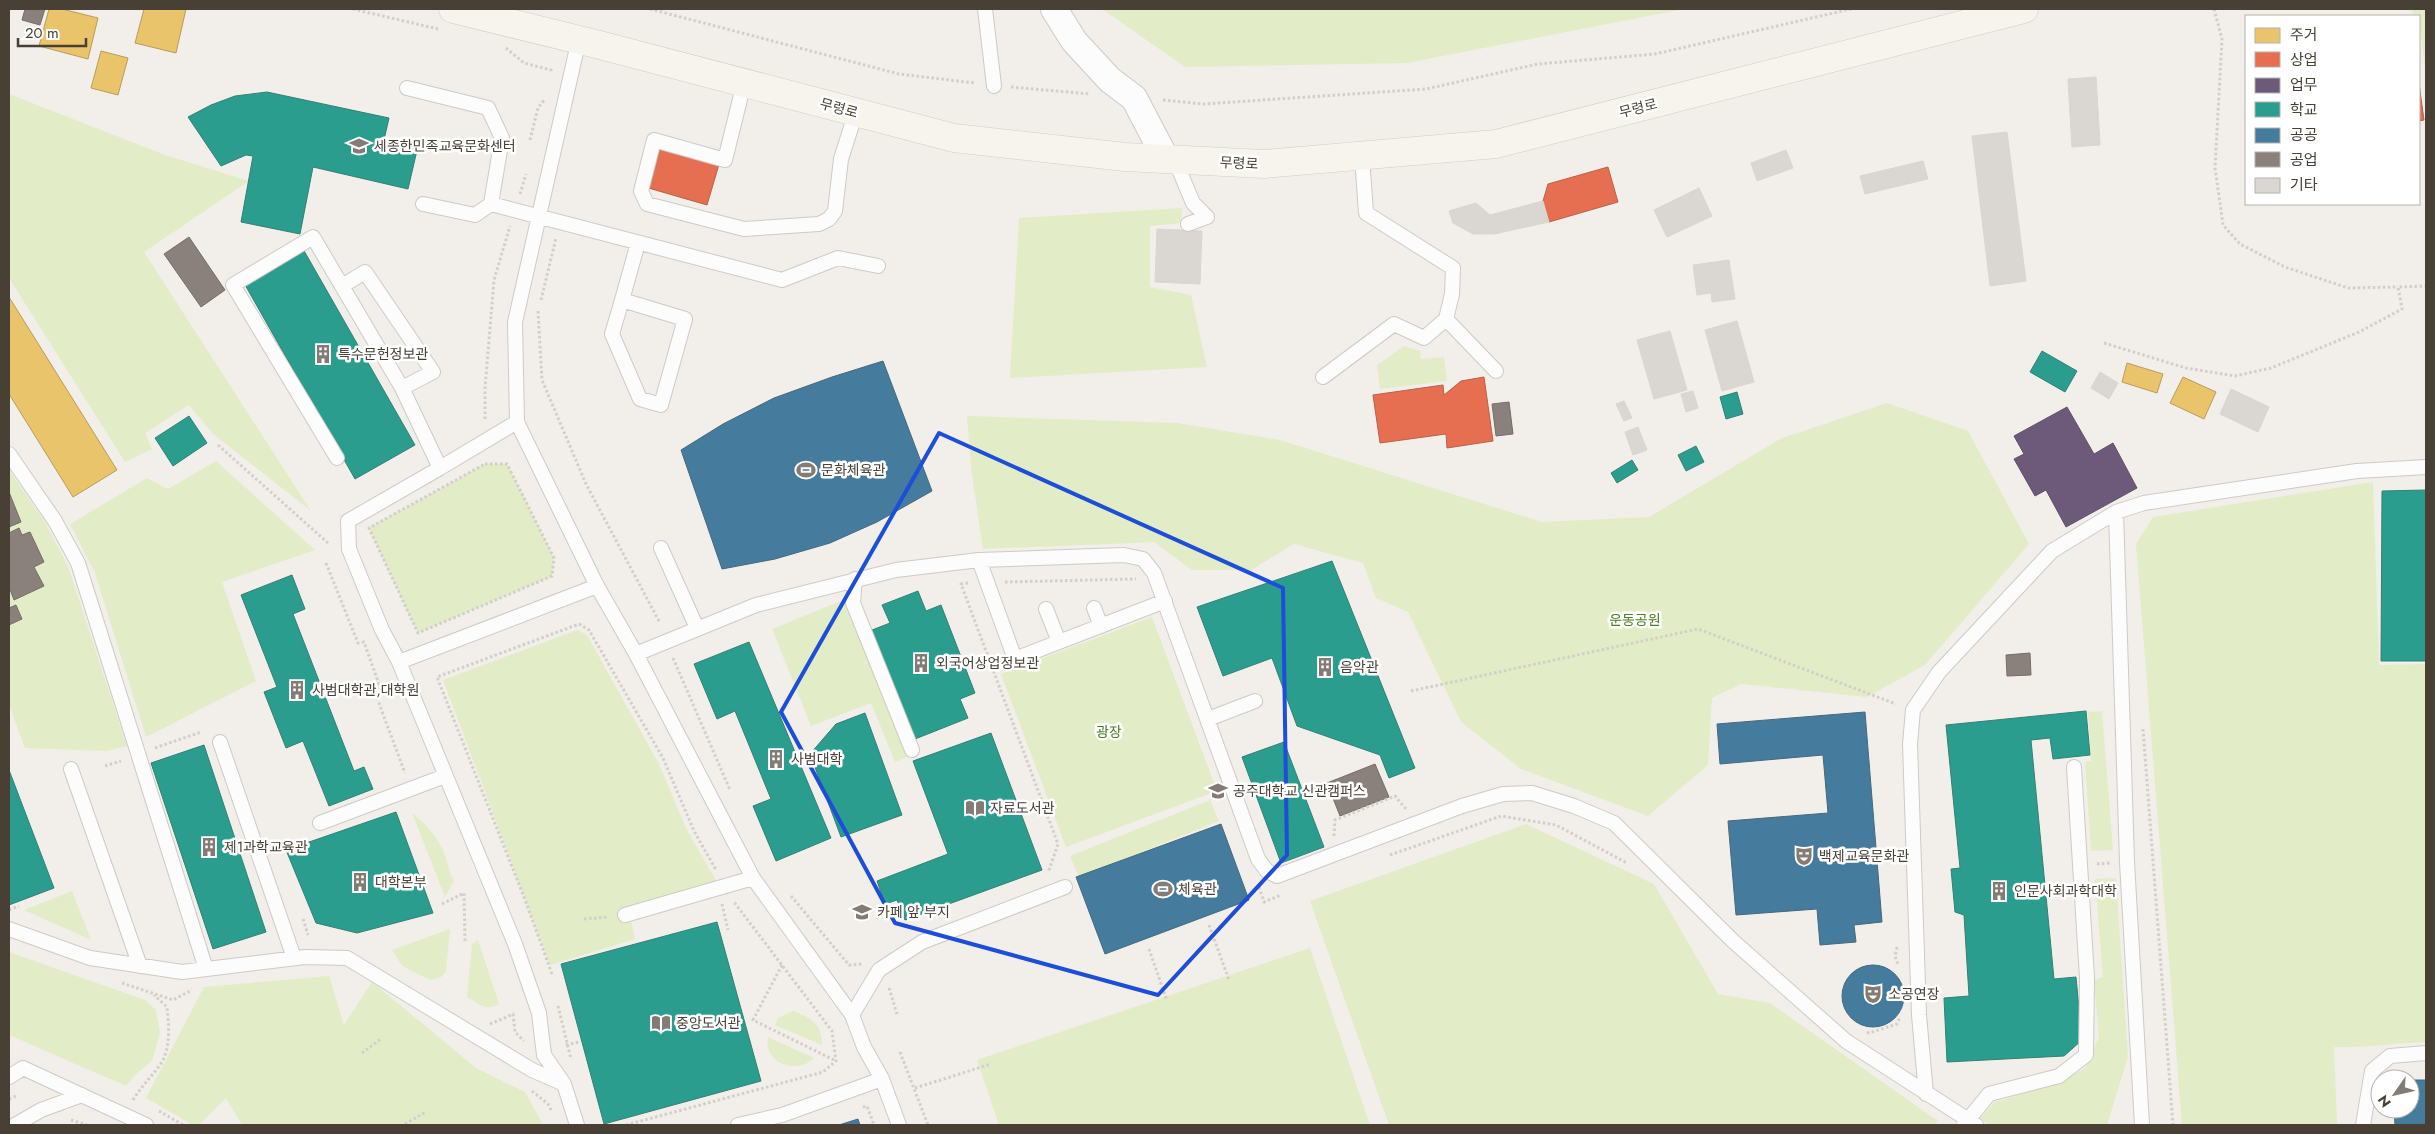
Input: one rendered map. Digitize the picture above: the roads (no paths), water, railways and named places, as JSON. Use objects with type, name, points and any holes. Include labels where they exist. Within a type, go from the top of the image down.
[{"type":"main road","name":"무령로","points":[[450,20],[579,39],[954,138],[1125,157],[1264,164],[1496,144],[2024,9]]},
{"type":"street","points":[[1054,9],[1074,41],[1110,80],[1134,98],[1171,160]]},
{"type":"lane","points":[[985,9],[994,86]]},
{"type":"lane","points":[[579,39],[515,322],[518,422],[597,586],[636,654],[753,878],[852,1015],[864,1047],[882,1079],[900,1125]]},
{"type":"lane","points":[[744,83],[725,160],[654,140],[640,191],[647,204],[744,230],[819,224],[829,219],[835,211],[841,159],[856,112]]},
{"type":"lane","points":[[407,88],[488,108],[502,138],[491,204],[475,215],[423,204]]},
{"type":"lane","points":[[1323,377],[1394,324],[1424,338],[1446,319],[1452,294],[1453,268],[1366,213],[1362,157]]},
{"type":"lane","points":[[1171,160],[1194,203],[1207,216],[1188,224]]},
{"type":"lane","points":[[491,204],[782,280],[838,258],[878,266]]},
{"type":"lane","points":[[337,458],[233,284],[313,237],[402,388],[440,468]]},
{"type":"lane","points":[[622,300],[686,318],[661,405],[640,399],[612,334],[638,243]]},
{"type":"lane","points":[[342,286],[365,272],[432,372],[402,388]]},
{"type":"lane","points":[[1446,319],[1496,371]]},
{"type":"lane","points":[[518,422],[348,521],[349,549],[382,630],[399,662],[515,944],[539,1014],[544,1055],[564,1084],[577,1125]]},
{"type":"lane","points":[[9,454],[55,521],[78,563],[206,969]]},
{"type":"lane","points":[[1926,1094],[1919,1015],[1910,744],[1913,710],[1939,672],[2052,551],[2116,512],[2144,503],[2357,471],[2426,467]]},
{"type":"lane","points":[[2116,512],[2127,862],[2142,1125]]},
{"type":"lane","points":[[661,548],[697,628]]},
{"type":"lane","points":[[636,654],[756,605],[896,570],[979,560],[1124,555],[1143,559],[1154,573],[1160,603],[1208,719],[1258,859],[1267,870],[1277,876],[1456,808],[1503,794],[1532,794],[1574,806],[1614,822],[1733,941],[1846,1041],[1969,1123],[1989,1094],[2059,1076],[2086,1055],[2087,978],[2074,767]]},
{"type":"lane","points":[[979,560],[1016,659],[1160,603]]},
{"type":"lane","points":[[855,579],[853,603],[912,750]]},
{"type":"lane","points":[[399,662],[597,586]]},
{"type":"lane","points":[[1094,608],[1101,626]]},
{"type":"lane","points":[[1046,609],[1059,642]]},
{"type":"lane","points":[[1208,719],[1255,701]]},
{"type":"lane","points":[[220,742],[294,958]]},
{"type":"lane","points":[[71,769],[140,966]]},
{"type":"lane","points":[[320,823],[445,776]]},
{"type":"lane","points":[[625,915],[753,878]]},
{"type":"lane","points":[[852,1015],[879,970],[922,942],[1065,887]]},
{"type":"lane","points":[[9,929],[90,958],[182,972],[294,958],[347,958],[532,1070],[564,1084]]},
{"type":"lane","points":[[2363,1125],[2372,1071],[2390,1056],[2426,1053]]},
{"type":"lane","points":[[9,1065],[23,1068],[146,1125]]},
{"type":"lane","points":[[9,1077],[23,1068]]},
{"type":"lane","points":[[738,1125],[784,1120],[882,1079]]},
{"type":"lane","points":[[15,1125],[41,1110],[82,1095]]},
{"type":"place","name":"세종한민족교육문화센터","points":[[359,146]]},
{"type":"place","name":"특수문헌정보관","points":[[323,354]]},
{"type":"place","name":"문화체육관","points":[[806,470]]},
{"type":"place","name":"외국어상업정보관","points":[[921,663]]},
{"type":"place","name":"음악관","points":[[1325,667]]},
{"type":"place","name":"사범대학관,대학원","points":[[297,690]]},
{"type":"place","name":"사범대학","points":[[776,759]]},
{"type":"place","name":"공주대학교 신관캠퍼스","points":[[1218,791]]},
{"type":"place","name":"자료도서관","points":[[975,808]]},
{"type":"place","name":"제1과학교육관","points":[[209,847]]},
{"type":"place","name":"백제교육문화관","points":[[1804,856]]},
{"type":"place","name":"대학본부","points":[[360,882]]},
{"type":"place","name":"체육관","points":[[1163,889]]},
{"type":"place","name":"인문사회과학대학","points":[[1999,891]]},
{"type":"place","name":"카페 앞 부지","points":[[862,912]]},
{"type":"place","name":"소공연장","points":[[1873,994]]},
{"type":"place","name":"중앙도서관","points":[[661,1023]]},
{"type":"park label","name":"운동공원","points":[[1635,620]]},
{"type":"park label","name":"광장","points":[[1109,732]]}]
